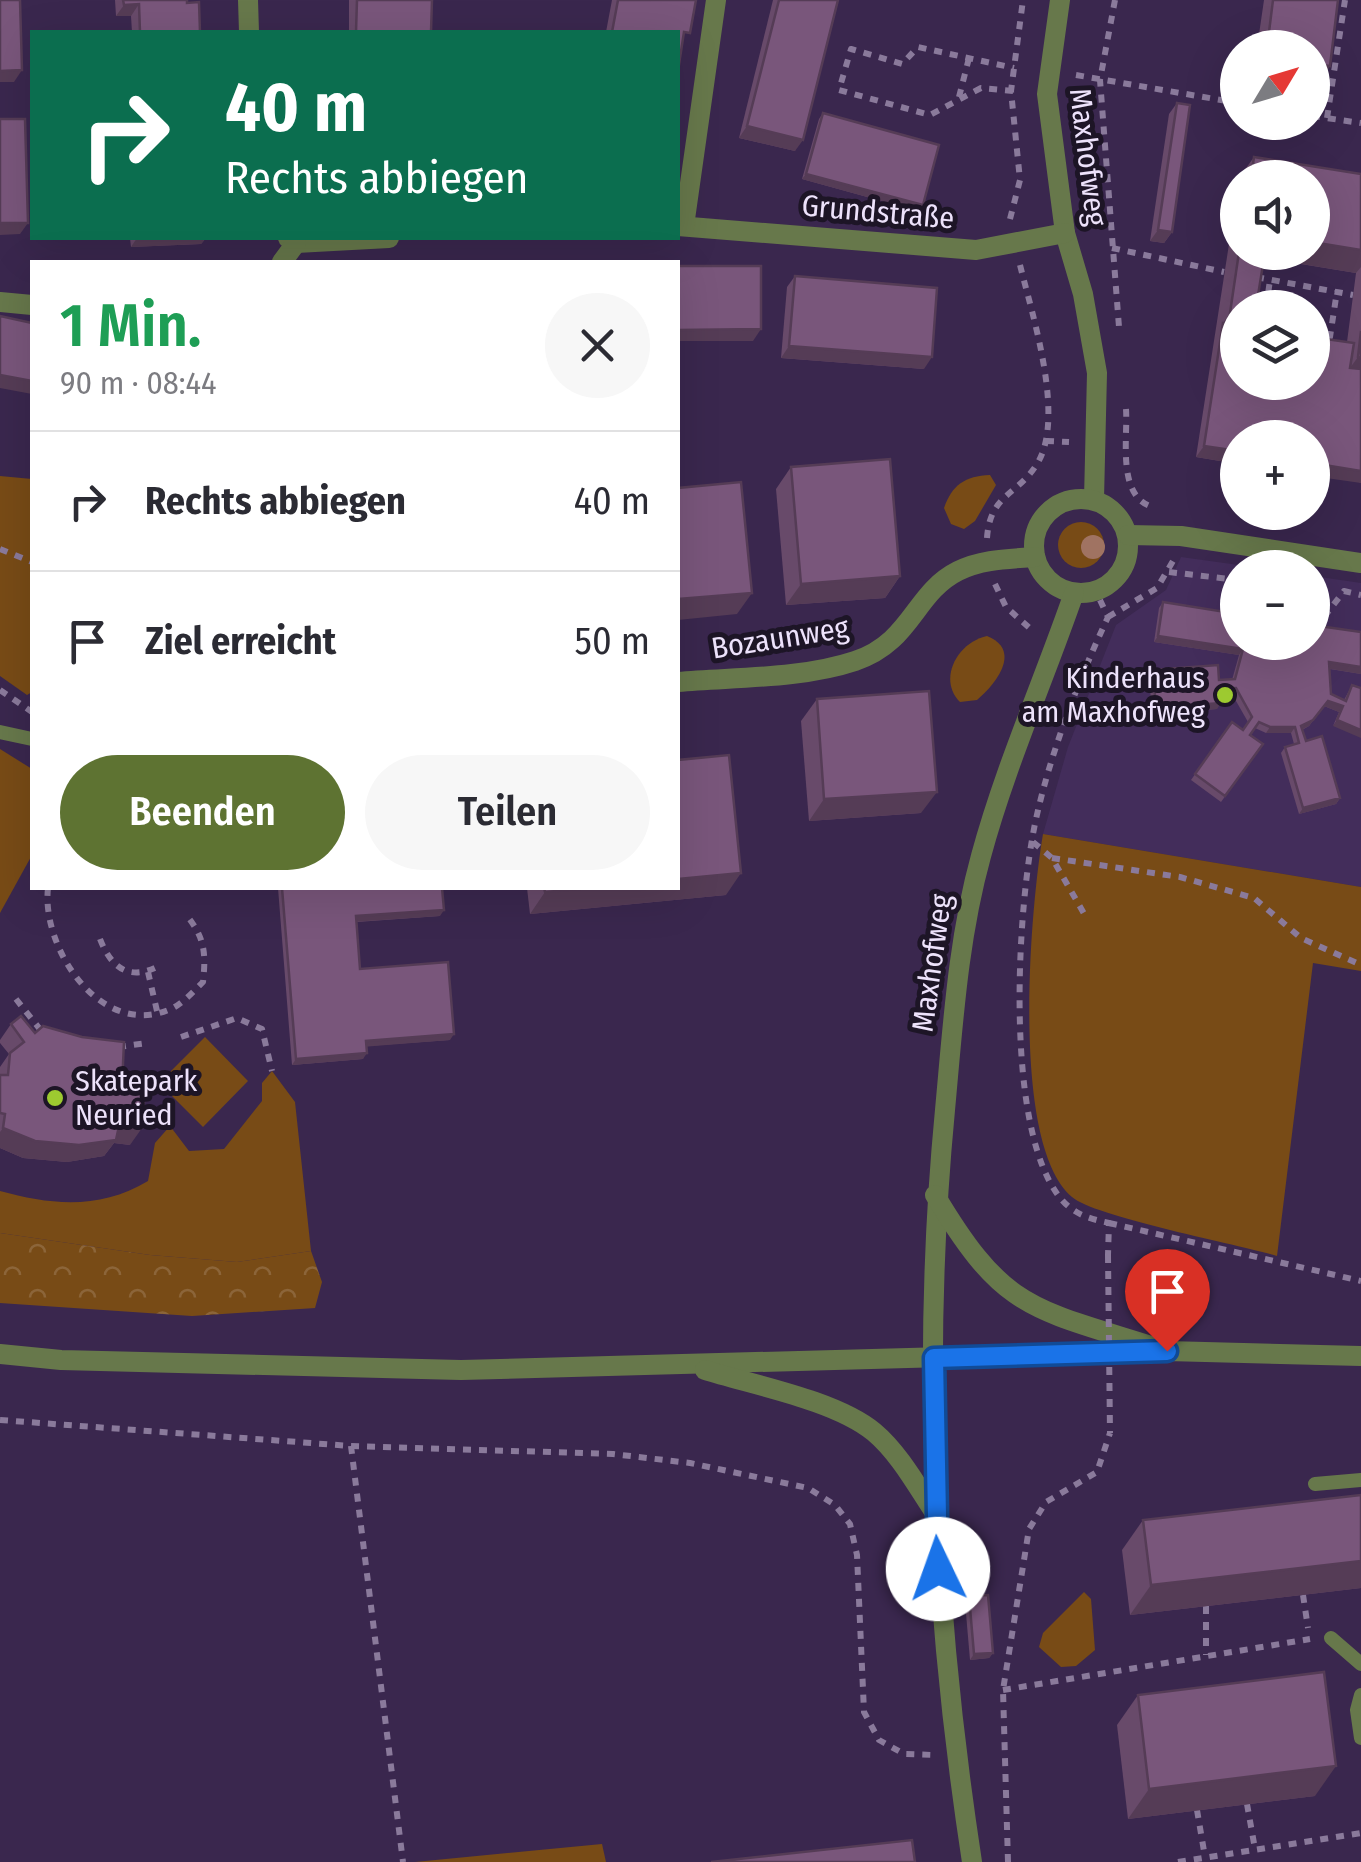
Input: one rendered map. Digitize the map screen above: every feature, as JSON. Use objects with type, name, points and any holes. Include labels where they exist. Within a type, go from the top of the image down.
[{"type":"street","points":[[248,0],[249,30]]},
{"type":"street","name":"Grundstraße","points":[[716,0],[681,226],[976,250],[1065,233]]},
{"type":"street","name":"Maxhofweg","points":[[1060,0],[1048,70],[1053,163],[1065,233],[1084,294],[1097,373],[1094,499]]},
{"type":"street","points":[[0,302],[30,305]]},
{"type":"street","points":[[1084,592],[1049,581],[1034,557],[1033,541],[1047,512],[1077,498],[1094,499],[1118,514],[1128,535],[1180,536],[1361,563]]},
{"type":"street","name":"Maxhofweg","points":[[972,1862],[956,1756],[935,1512],[936,1194],[953,1010],[981,854],[1056,644],[1084,592],[1121,572],[1128,557],[1128,535]]},
{"type":"street","name":"Bozaunweg","points":[[680,682],[856,661],[898,639],[926,597],[956,571],[986,561],[1034,557]]},
{"type":"street","points":[[936,1194],[982,1267],[1007,1291],[1033,1308],[1167,1351]]},
{"type":"street","points":[[0,1354],[61,1360],[443,1370],[1167,1351],[1361,1356]]},
{"type":"street","points":[[688,1365],[851,1418],[873,1431],[935,1512]]},
{"type":"lane","points":[[0,732],[30,739]]},
{"type":"lane","points":[[1314,1484],[1361,1480]]},
{"type":"lane","points":[[1331,1638],[1361,1664]]},
{"type":"lane","points":[[1361,1695],[1357,1710],[1361,1738]]},
{"type":"path","points":[[1024,0],[1011,91],[1020,180],[1010,219],[1042,355],[1046,442],[1038,463],[989,517],[986,561],[1006,606],[1032,631],[1056,644],[1090,654]]},
{"type":"path","points":[[1115,0],[1100,80],[1121,345]]},
{"type":"path","points":[[1330,98],[1345,0]]},
{"type":"path","points":[[988,87],[958,98],[930,115],[839,90],[851,50],[902,64],[918,47],[1006,66]]},
{"type":"path","points":[[958,98],[969,58]]},
{"type":"path","points":[[1048,70],[1220,100]]},
{"type":"path","points":[[1330,118],[1361,123]]},
{"type":"path","points":[[1112,248],[1224,272]]},
{"type":"path","points":[[1250,276],[1352,295]]},
{"type":"path","points":[[1269,290],[1270,280]]},
{"type":"path","points":[[1330,337],[1338,291]]},
{"type":"path","points":[[1126,404],[1127,481],[1142,503],[1154,508]]},
{"type":"path","points":[[1180,536],[1169,572],[1140,602],[1108,617],[1090,654],[1032,842],[1019,944],[1019,1026],[1035,1138],[1045,1172],[1066,1204],[1084,1218],[1361,1281]]},
{"type":"path","points":[[0,549],[30,561]]},
{"type":"path","points":[[1169,572],[1220,578]]},
{"type":"path","points":[[1330,609],[1344,591],[1361,595]]},
{"type":"path","points":[[1084,592],[1108,617]]},
{"type":"path","points":[[0,690],[30,711]]},
{"type":"path","points":[[1032,842],[1052,858],[1086,916]]},
{"type":"path","points":[[1052,858],[1180,878],[1254,898],[1302,938],[1361,965]]},
{"type":"path","points":[[48,890],[52,937],[70,973],[96,997],[122,1010],[157,1011],[179,1004],[203,982],[206,954],[201,933],[187,916]]},
{"type":"path","points":[[100,939],[108,958],[123,972],[157,968]]},
{"type":"path","points":[[148,972],[157,1011]]},
{"type":"path","points":[[16,1000],[38,1030],[53,1037]]},
{"type":"path","points":[[181,1037],[237,1018],[262,1029],[272,1071]]},
{"type":"path","points":[[102,1049],[147,1043]]},
{"type":"path","points":[[1008,1862],[1003,1690],[1028,1529],[1046,1502],[1097,1472],[1110,1433],[1109,1223]]},
{"type":"path","points":[[0,1420],[351,1446],[614,1454],[690,1463],[808,1488],[835,1504],[850,1524],[857,1555],[864,1712],[879,1740],[904,1754],[956,1756]]},
{"type":"path","points":[[351,1446],[402,1862]]},
{"type":"path","points":[[1303,1595],[1310,1639]]},
{"type":"path","points":[[1206,1606],[1206,1656]]},
{"type":"path","points":[[1003,1690],[1331,1638]]},
{"type":"path","points":[[1247,1804],[1255,1849]]},
{"type":"path","points":[[1197,1810],[1204,1857]]},
{"type":"path","points":[[1178,1862],[1361,1833]]},
{"type":"shaded area","name":"Kinderhaus am Maxhofweg","points":[[1181,557],[1220,562],[1220,660],[1330,660],[1330,578],[1361,583],[1361,887],[1043,834],[1068,747],[1116,625],[1166,590]]},
{"type":"green space","points":[[990,475],[996,485],[975,521],[964,529],[951,524],[944,508],[951,493],[973,477]]},
{"type":"green space","points":[[0,476],[30,479],[30,693],[27,695],[0,676]]},
{"type":"green space","points":[[1081,522],[1097,529],[1104,545],[1097,561],[1081,568],[1065,561],[1058,545],[1065,529]]},
{"type":"green space","points":[[987,636],[1003,650],[1003,667],[977,700],[960,702],[950,683],[954,663],[967,646]]},
{"type":"green space","points":[[0,749],[30,768],[30,859],[0,913]]},
{"type":"green space","points":[[1043,834],[1361,887],[1361,971],[1313,963],[1277,1256],[1086,1205],[1072,1197],[1052,1169],[1039,1129],[1029,1024],[1033,915]]},
{"type":"green space","points":[[205,1037],[248,1081],[203,1127],[159,1083]]},
{"type":"green space","points":[[272,1071],[295,1102],[311,1251],[237,1262],[150,1255],[0,1233],[0,1191],[57,1202],[112,1197],[148,1181],[155,1143],[170,1126],[189,1151],[224,1149],[262,1101],[262,1083]]},
{"type":"green space","points":[[0,1233],[150,1255],[237,1262],[311,1251],[322,1282],[315,1308],[192,1316],[0,1303]]},
{"type":"green space","points":[[1084,1592],[1091,1599],[1095,1650],[1076,1666],[1061,1667],[1039,1647],[1043,1633]]},
{"type":"green space","points":[[602,1844],[606,1862],[415,1862]]},
{"type":"building","points":[[0,0],[20,0],[22,70],[0,71]]},
{"type":"building","points":[[123,0],[199,2],[200,30],[140,30],[139,4],[124,5]]},
{"type":"building","points":[[357,0],[432,0],[431,30],[356,30]]},
{"type":"building","points":[[618,0],[696,0],[690,33],[684,32],[680,58],[680,30],[612,30]]},
{"type":"building","points":[[779,0],[838,0],[803,140],[747,126]]},
{"type":"building","points":[[1273,0],[1338,0],[1330,66],[1330,30],[1269,30]]},
{"type":"building","points":[[1177,103],[1190,105],[1172,232],[1158,230]]},
{"type":"building","points":[[823,113],[939,145],[923,205],[806,174]]},
{"type":"building","points":[[0,119],[25,119],[28,223],[0,223]]},
{"type":"building","points":[[1330,169],[1361,174],[1361,250],[1330,245]]},
{"type":"building","points":[[680,266],[761,266],[761,329],[680,330]]},
{"type":"building","points":[[1236,270],[1262,270],[1259,290],[1233,290]]},
{"type":"building","points":[[795,276],[937,288],[932,357],[789,346]]},
{"type":"building","points":[[0,316],[30,323],[30,381],[0,375]]},
{"type":"building","points":[[1330,340],[1354,343],[1350,368],[1361,369],[1361,471],[1330,466],[1330,420],[1220,420],[1220,448],[1204,446],[1220,342],[1220,400],[1330,400]]},
{"type":"building","points":[[890,459],[900,576],[801,584],[791,467]]},
{"type":"building","points":[[741,482],[752,593],[680,599],[680,488]]},
{"type":"building","points":[[1163,602],[1220,611],[1220,645],[1158,636]]},
{"type":"building","points":[[1330,628],[1361,632],[1361,667],[1329,662],[1331,694],[1346,701],[1352,685],[1361,688],[1361,730],[1337,720],[1343,706],[1328,701],[1313,720],[1301,726],[1306,741],[1322,736],[1340,798],[1303,808],[1285,747],[1299,743],[1295,727],[1270,727],[1259,722],[1250,735],[1263,744],[1225,796],[1195,774],[1232,722],[1243,730],[1252,717],[1236,688],[1220,689],[1221,703],[1156,708],[1153,670],[1218,665],[1219,680],[1235,679],[1240,660],[1330,660]]},
{"type":"building","points":[[929,691],[937,792],[824,799],[817,699]]},
{"type":"building","points":[[729,755],[741,873],[680,879],[680,760]]},
{"type":"building","points":[[282,890],[442,890],[444,910],[356,916],[360,969],[448,962],[454,1034],[366,1041],[367,1053],[296,1059]]},
{"type":"building","name":"Skatepark Neuried","points":[[21,1016],[35,1033],[43,1026],[82,1037],[124,1042],[122,1086],[145,1089],[142,1128],[119,1126],[116,1140],[79,1145],[35,1141],[3,1128],[0,1075],[8,1075],[10,1053],[24,1042],[11,1024]]},
{"type":"building","points":[[1361,1495],[1361,1561],[1151,1585],[1143,1520]]},
{"type":"building","points":[[988,1595],[993,1653],[974,1654],[969,1596]]},
{"type":"building","points":[[1324,1672],[1336,1766],[1149,1789],[1138,1695]]},
{"type":"building","points":[[912,1840],[915,1862],[711,1862]]},
{"type":"place","name":"Kinderhaus am Maxhofweg","points":[[1225,695]]},
{"type":"place","name":"Skatepark Neuried","points":[[55,1098]]},
{"type":"route","points":[[938,1569],[934,1358],[1167,1351]]}]
